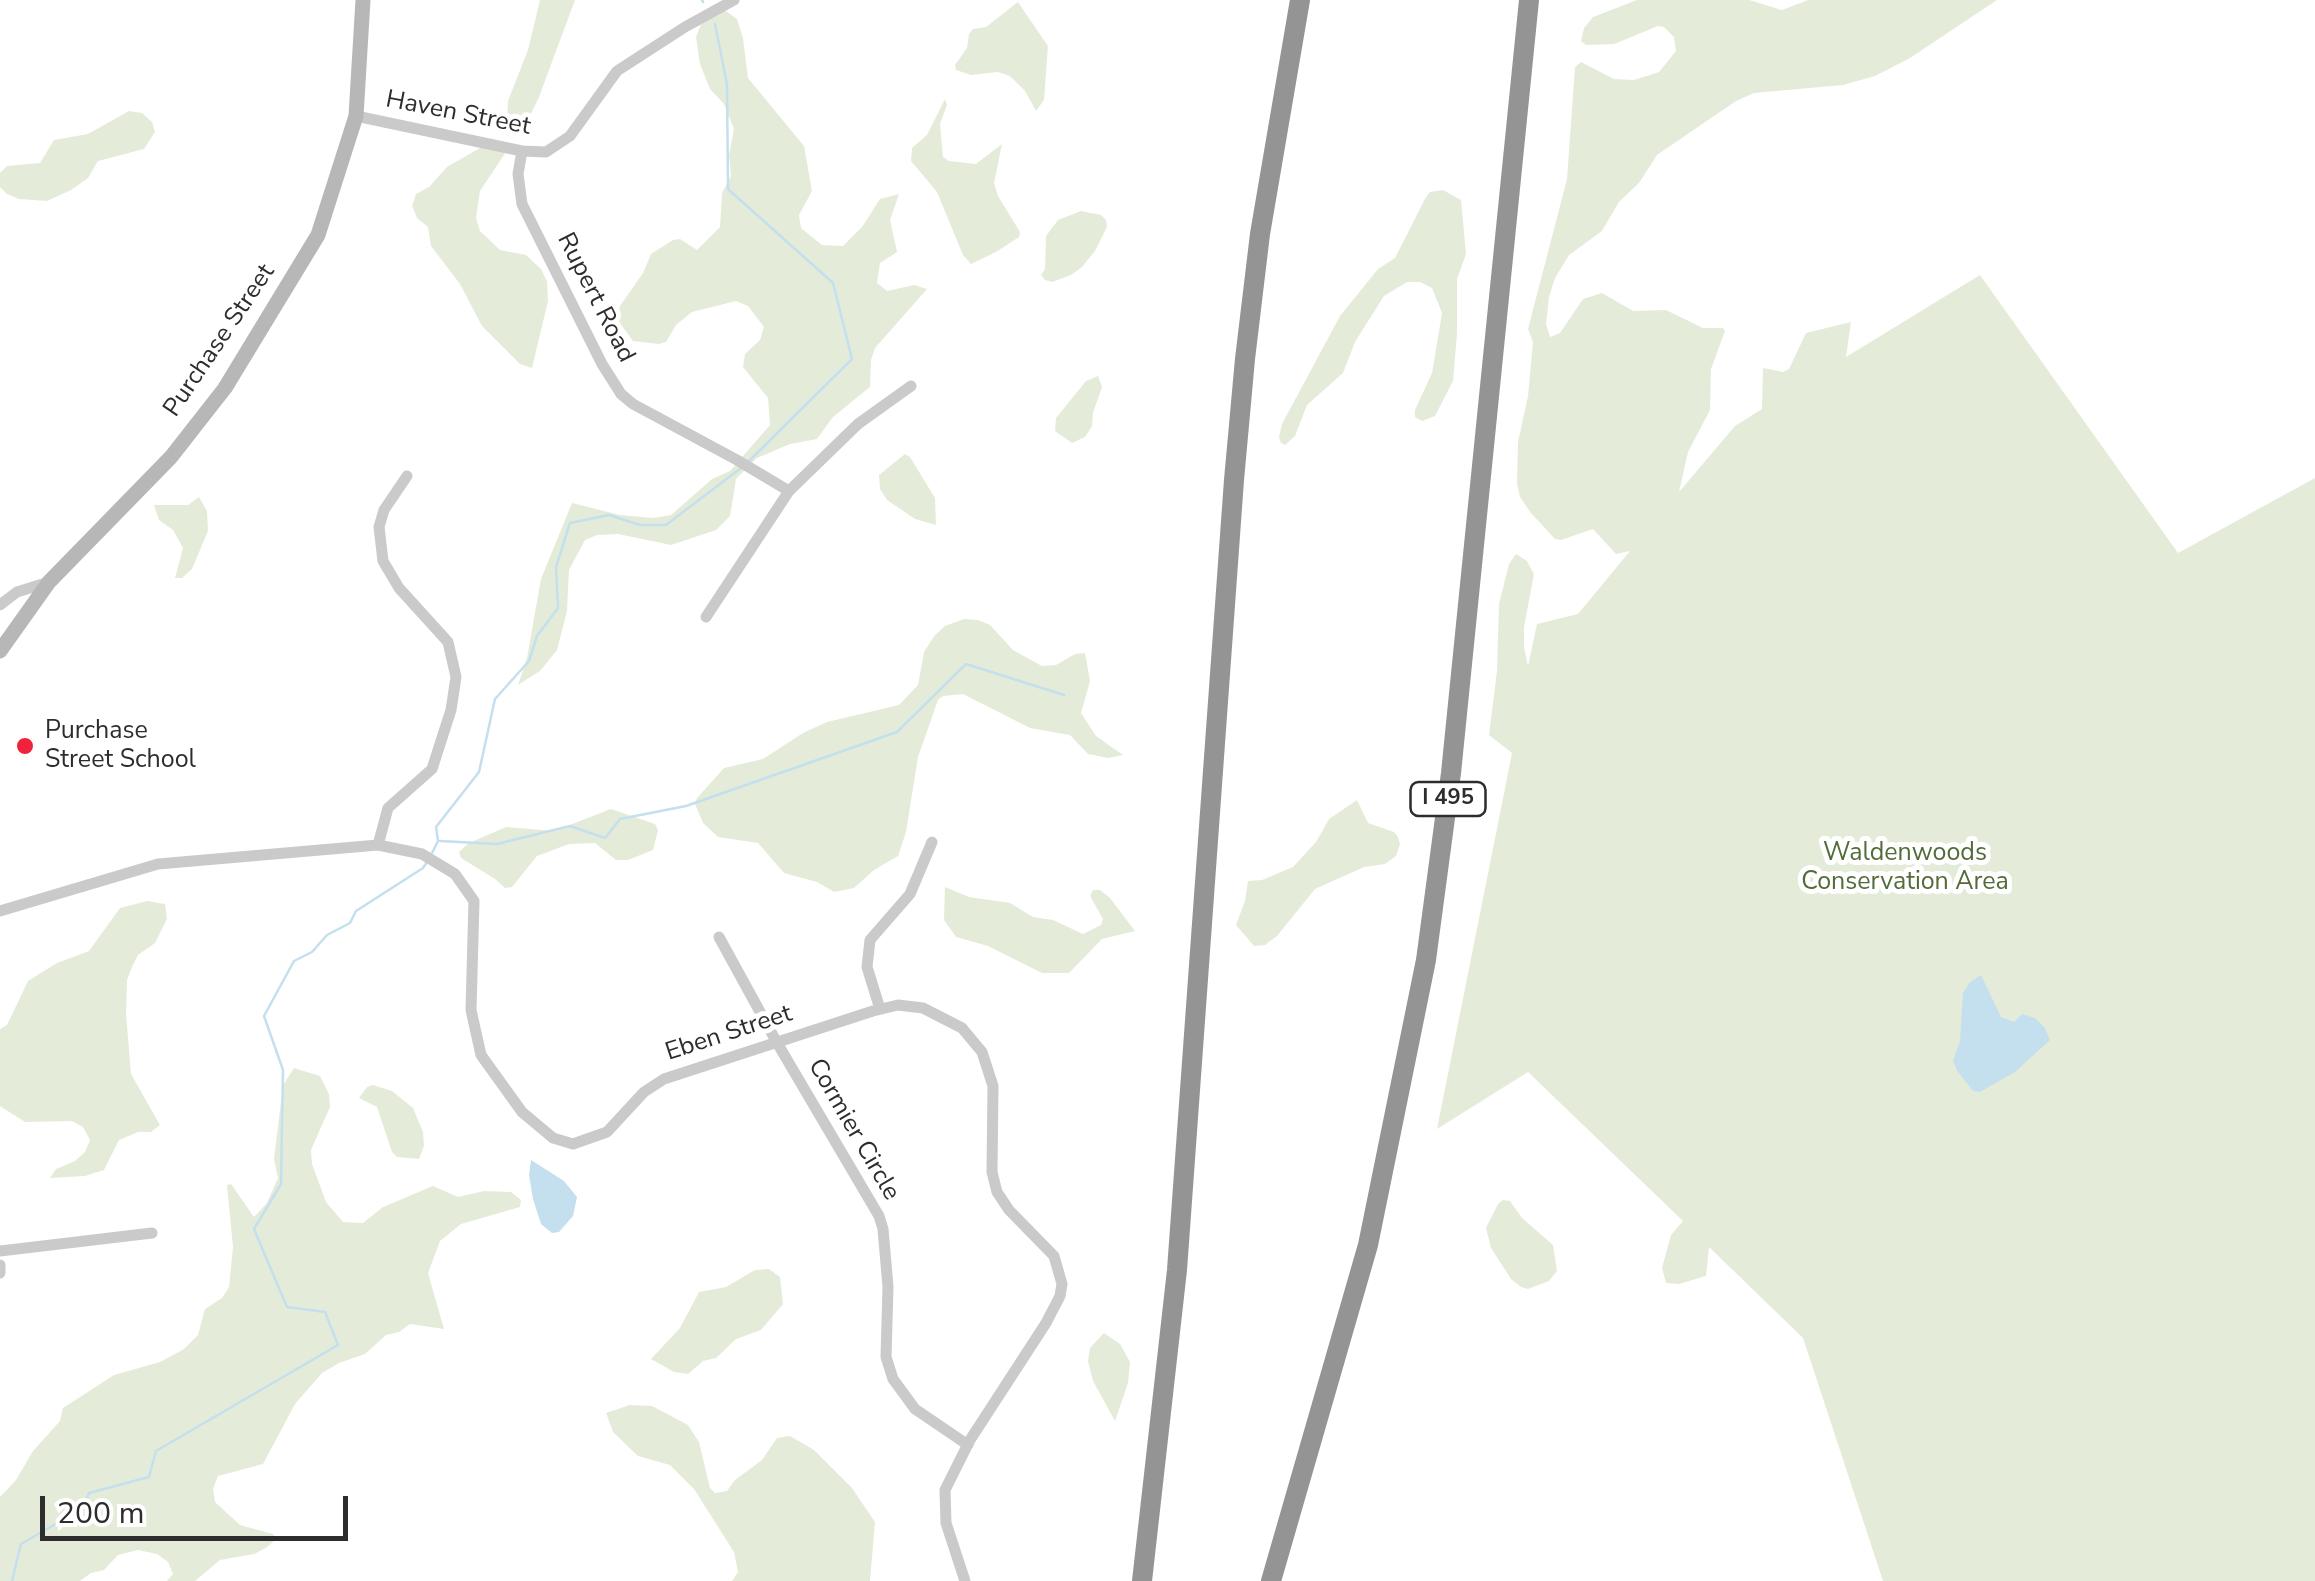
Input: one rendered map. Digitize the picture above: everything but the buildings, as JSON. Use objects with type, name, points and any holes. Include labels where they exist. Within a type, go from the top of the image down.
[{"type":"highway","points":[[1142,1581],[1177,1270],[1242,393],[1260,234],[1300,0]]},
{"type":"highway","name":"I 495","points":[[1271,1581],[1368,1245],[1426,960],[1452,772],[1529,0]]},
{"type":"main road","name":"Purchase Street","points":[[0,651],[48,582],[171,457],[225,388],[318,235],[356,116],[363,0]]},
{"type":"street","name":"Haven Street","points":[[356,116],[539,153],[559,146],[617,71],[734,0]]},
{"type":"street","name":"Rupert Road","points":[[522,152],[518,174],[522,204],[621,394],[788,491]]},
{"type":"street","points":[[706,617],[788,491],[858,424],[912,386]]},
{"type":"street","points":[[378,845],[388,808],[432,769],[451,710],[456,677],[448,642],[399,588],[383,561],[379,527],[384,510],[407,476]]},
{"type":"street","points":[[0,605],[16,592],[48,582]]},
{"type":"street","points":[[880,1009],[867,967],[870,940],[910,894],[932,842]]},
{"type":"street","name":"Eben Street","points":[[0,911],[158,864],[378,845],[422,854],[455,874],[474,900],[471,1010],[481,1054],[507,1096],[553,1138],[573,1144],[599,1137],[644,1092],[664,1078],[880,1009],[898,1006],[932,1011],[962,1028],[988,1065],[993,1086],[992,1172],[997,1192],[1009,1210],[1048,1247],[1061,1275],[1060,1296],[1046,1323],[948,1480],[944,1500],[946,1523],[965,1581]]},
{"type":"street","name":"Cormier Circle","points":[[720,936],[883,1228],[888,1287],[886,1357],[892,1380],[915,1409],[968,1445]]},
{"type":"street","points":[[0,1250],[152,1233]]},
{"type":"street","points":[[0,1265],[0,1273]]},
{"type":"green space","points":[[540,0],[575,0],[527,122],[514,125],[507,121],[508,101],[528,50]]},
{"type":"green space","name":"Waldenwoods Conservation Area","points":[[1637,0],[1749,0],[1782,10],[1808,0],[1997,0],[1910,58],[1875,76],[1843,85],[1754,93],[1736,101],[1657,155],[1639,183],[1619,202],[1602,231],[1569,255],[1549,297],[1546,324],[1550,337],[1560,333],[1583,299],[1602,293],[1633,311],[1666,310],[1703,328],[1725,331],[1711,369],[1710,410],[1688,452],[1679,492],[1735,426],[1762,409],[1763,368],[1783,372],[1789,369],[1806,333],[1851,322],[1846,357],[1980,275],[2178,553],[2315,478],[2315,1581],[1883,1581],[1803,1338],[1709,1247],[1706,1276],[1679,1284],[1666,1283],[1662,1268],[1671,1235],[1683,1221],[1528,1072],[1437,1129],[1512,753],[1489,735],[1497,671],[1499,604],[1509,564],[1516,554],[1527,561],[1534,574],[1524,627],[1528,666],[1537,624],[1578,614],[1630,551],[1616,554],[1593,529],[1555,539],[1531,513],[1517,484],[1518,442],[1528,396],[1533,342],[1528,329],[1567,179],[1575,67],[1581,62],[1614,79],[1634,80],[1659,72],[1676,51],[1674,37],[1658,26],[1614,44],[1586,45],[1581,41],[1584,28],[1593,17]]},
{"type":"green space","points":[[1018,2],[1048,46],[1044,100],[1036,111],[1025,91],[1010,76],[998,72],[971,75],[956,70],[955,65],[967,48],[973,29],[986,27]]},
{"type":"green space","points":[[713,9],[726,11],[737,19],[748,78],[804,146],[812,191],[799,215],[801,228],[822,245],[843,246],[862,227],[880,199],[899,194],[890,220],[897,252],[880,263],[877,283],[887,291],[914,285],[927,289],[875,348],[870,387],[833,417],[817,439],[790,444],[757,458],[736,479],[730,516],[716,530],[671,545],[618,534],[585,540],[569,570],[567,611],[557,650],[540,671],[518,685],[527,658],[541,579],[572,503],[620,515],[671,515],[712,479],[730,471],[770,425],[768,398],[743,367],[745,354],[760,340],[764,327],[748,306],[736,301],[692,312],[676,325],[666,342],[659,344],[633,341],[617,319],[620,306],[651,254],[680,239],[697,250],[720,227],[722,193],[731,176],[729,155],[734,129],[724,104],[710,89],[700,64],[696,37],[703,19]]},
{"type":"green space","points":[[945,99],[947,105],[940,124],[943,157],[976,164],[1002,144],[994,183],[1020,232],[1019,237],[971,264],[963,255],[937,192],[911,161],[912,148],[927,135]]},
{"type":"green space","points":[[129,111],[142,113],[152,122],[155,132],[144,149],[98,161],[88,178],[47,201],[19,199],[0,187],[0,173],[7,166],[40,163],[54,140],[88,134]]},
{"type":"green space","points":[[492,141],[506,152],[480,191],[476,218],[480,231],[500,250],[526,255],[547,281],[548,301],[532,368],[520,364],[482,326],[460,284],[431,246],[428,227],[417,218],[412,206],[416,194],[429,187],[447,167]]},
{"type":"green space","points":[[1443,190],[1461,200],[1466,254],[1457,279],[1453,381],[1435,416],[1422,421],[1415,417],[1415,410],[1432,373],[1442,313],[1432,288],[1420,282],[1407,282],[1384,296],[1355,342],[1343,373],[1307,405],[1295,436],[1285,445],[1281,443],[1282,424],[1340,316],[1378,269],[1395,258],[1430,192]]},
{"type":"green space","points":[[1081,211],[1101,215],[1106,220],[1107,227],[1095,251],[1071,275],[1052,282],[1045,280],[1041,275],[1045,269],[1046,236],[1058,220]]},
{"type":"green space","points":[[1098,376],[1102,387],[1092,426],[1085,437],[1072,443],[1055,431],[1056,418],[1086,381]]},
{"type":"green space","points":[[905,454],[935,498],[936,525],[915,519],[887,500],[880,489],[879,475]]},
{"type":"green space","points":[[199,497],[207,511],[208,531],[192,569],[182,578],[175,578],[183,548],[173,530],[159,520],[154,505],[188,505]]},
{"type":"green space","points":[[964,619],[990,625],[1013,650],[1042,666],[1056,665],[1085,653],[1090,681],[1081,713],[1096,736],[1123,755],[1108,758],[1088,754],[1070,735],[1030,728],[963,694],[943,696],[938,700],[918,757],[906,832],[898,856],[854,888],[834,892],[817,882],[784,873],[758,843],[718,837],[703,823],[695,804],[697,798],[724,768],[763,759],[827,722],[899,705],[918,685],[924,652],[935,635],[945,626]]},
{"type":"green space","points":[[1357,800],[1368,823],[1398,837],[1396,856],[1385,864],[1364,867],[1315,889],[1277,936],[1265,945],[1254,946],[1236,925],[1248,881],[1262,880],[1293,867],[1316,842],[1329,819]]},
{"type":"green space","points":[[611,809],[655,824],[658,830],[653,850],[628,860],[616,860],[595,843],[569,844],[537,856],[512,887],[505,888],[461,858],[459,852],[469,843],[506,827],[554,831]]},
{"type":"green space","points":[[945,887],[969,897],[1010,903],[1033,917],[1053,920],[1083,934],[1101,925],[1103,919],[1090,896],[1093,890],[1100,890],[1135,931],[1102,939],[1069,973],[1042,973],[988,946],[956,937],[944,920]]},
{"type":"green space","points":[[147,901],[165,904],[167,919],[155,943],[138,955],[132,967],[127,980],[126,1013],[131,1074],[160,1125],[151,1132],[138,1132],[119,1140],[104,1170],[85,1176],[50,1178],[56,1169],[85,1152],[90,1140],[83,1127],[72,1121],[25,1122],[0,1106],[0,1029],[7,1025],[28,981],[57,963],[89,951],[120,908]]},
{"type":"green space","points":[[294,1068],[320,1076],[329,1094],[330,1107],[311,1150],[312,1164],[326,1202],[343,1222],[363,1223],[383,1207],[433,1186],[458,1197],[484,1191],[511,1192],[521,1200],[520,1207],[461,1224],[440,1241],[428,1273],[444,1329],[410,1324],[386,1335],[365,1354],[322,1373],[295,1404],[263,1464],[218,1476],[213,1489],[215,1502],[240,1525],[273,1534],[276,1539],[266,1548],[220,1560],[195,1581],[167,1581],[173,1574],[168,1562],[157,1554],[138,1550],[118,1555],[104,1570],[80,1581],[0,1581],[0,1497],[60,1421],[63,1408],[114,1375],[160,1362],[184,1349],[198,1335],[205,1309],[222,1298],[229,1287],[233,1247],[227,1185],[231,1184],[254,1217],[267,1203],[278,1178],[274,1159],[283,1085]]},
{"type":"green space","points":[[373,1085],[392,1091],[413,1108],[423,1132],[424,1146],[419,1159],[397,1157],[392,1152],[377,1107],[359,1098]]},
{"type":"green space","points":[[1503,1200],[1510,1201],[1522,1218],[1553,1245],[1557,1271],[1549,1281],[1528,1289],[1521,1287],[1511,1279],[1491,1248],[1486,1228]]},
{"type":"green space","points":[[769,1269],[780,1277],[783,1304],[761,1330],[736,1339],[716,1358],[703,1361],[688,1374],[674,1372],[651,1359],[680,1328],[699,1292],[726,1287],[755,1270]]},
{"type":"green space","points":[[1104,1333],[1120,1344],[1130,1362],[1128,1383],[1115,1421],[1093,1381],[1088,1361],[1090,1348]]},
{"type":"green space","points":[[630,1405],[652,1406],[688,1425],[699,1442],[710,1488],[715,1493],[727,1491],[762,1460],[777,1438],[790,1436],[814,1450],[852,1488],[875,1522],[870,1581],[732,1581],[738,1572],[734,1552],[694,1489],[670,1465],[638,1456],[613,1432],[606,1413]]},
{"type":"water","points":[[1981,975],[2001,1017],[2014,1022],[2022,1014],[2035,1018],[2050,1040],[2015,1072],[1980,1092],[1973,1091],[1953,1061],[1960,1041],[1963,993]]},
{"type":"water","points":[[531,1160],[564,1181],[577,1197],[573,1216],[559,1232],[552,1233],[541,1224],[529,1175]]},
{"type":"waterway","points":[[715,24],[727,84],[728,189],[833,283],[852,359],[747,463]]},
{"type":"waterway","points":[[431,855],[438,841],[436,827],[479,772],[495,699],[529,661],[537,636],[558,608],[556,567],[570,523],[609,515],[640,525],[666,525],[741,468]]},
{"type":"waterway","points":[[440,841],[497,844],[570,826],[605,838],[620,819],[686,806],[897,732],[966,664],[1064,695]]},
{"type":"waterway","points":[[12,1581],[21,1544],[83,1508],[89,1493],[149,1477],[156,1451],[338,1345],[325,1312],[287,1307],[254,1229],[281,1184],[283,1070],[264,1016],[294,961],[312,952],[327,935],[350,923],[356,911],[427,862]]},
{"type":"place","name":"Purchase Street School","points":[[25,746]]}]
